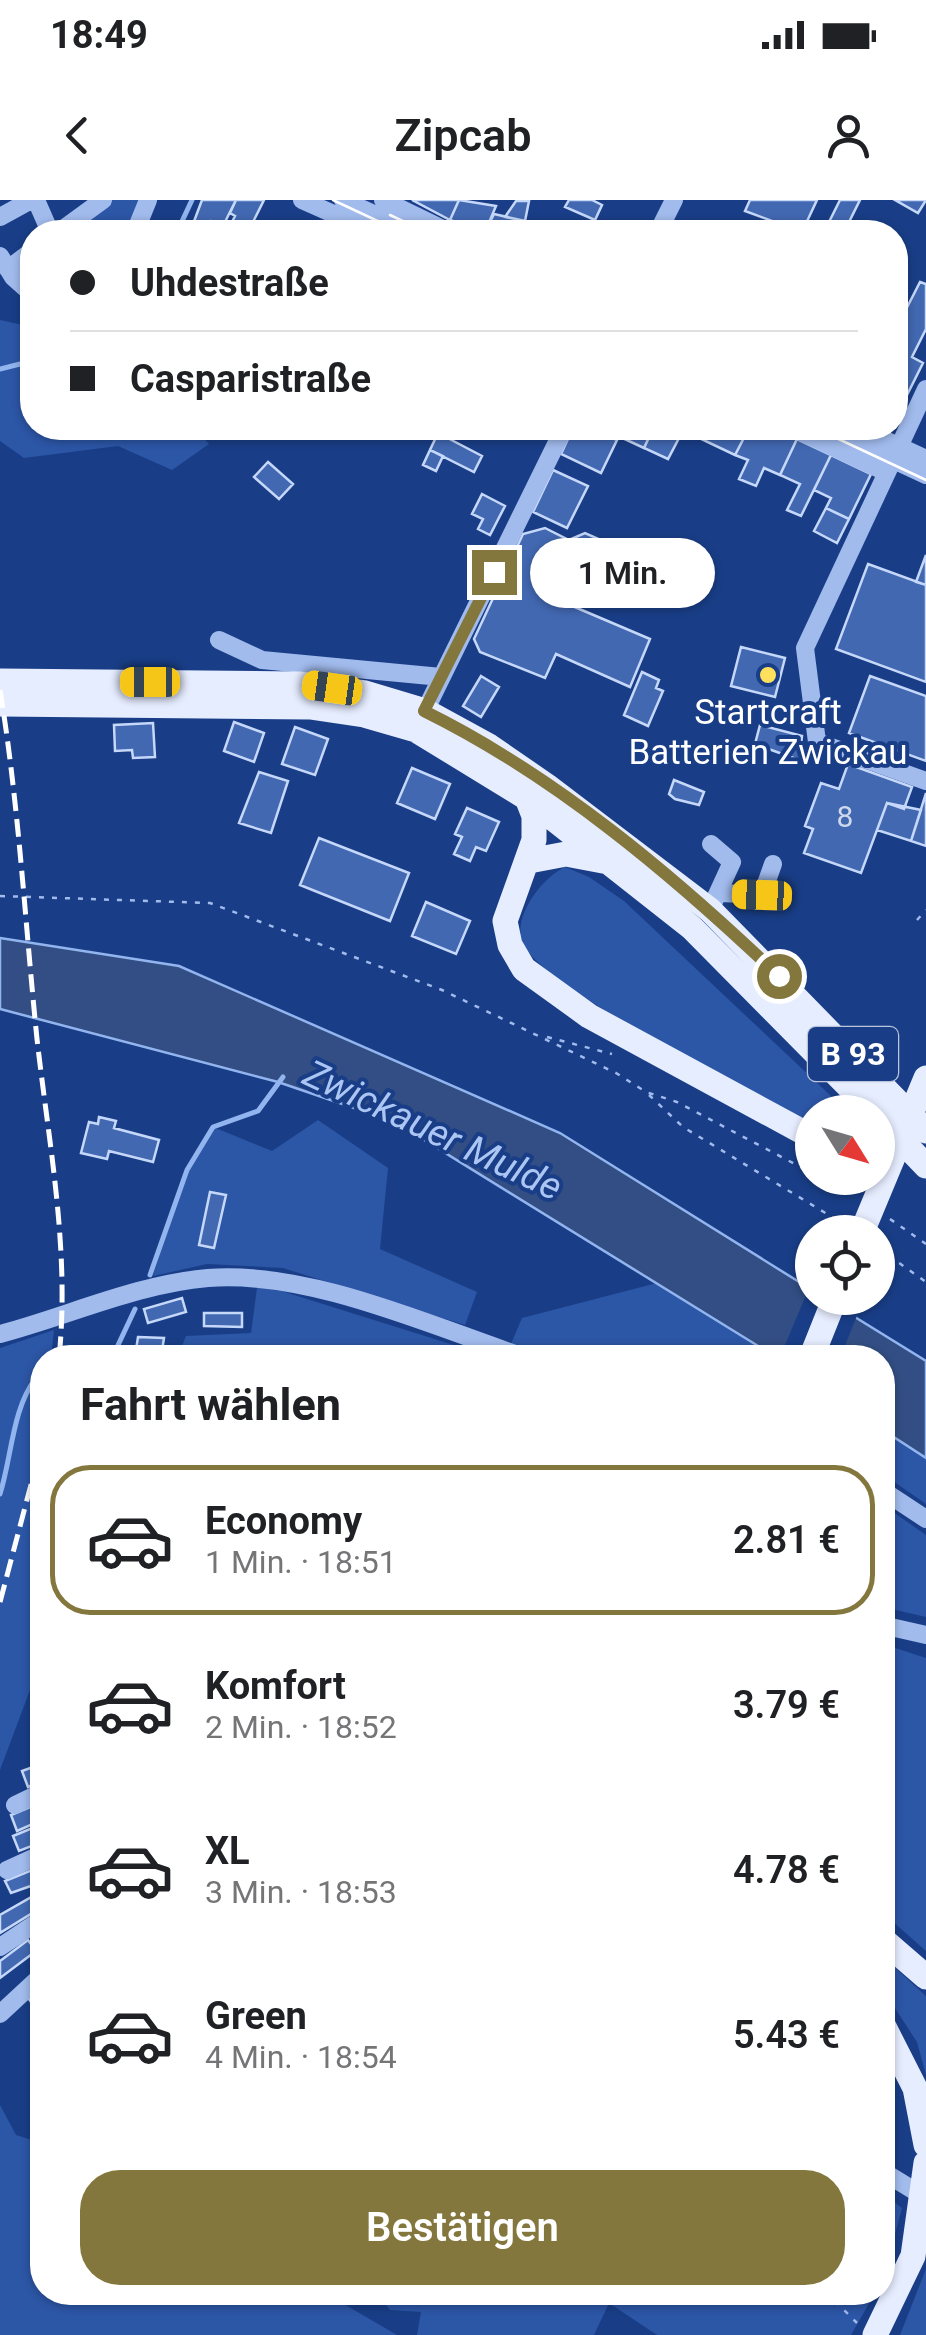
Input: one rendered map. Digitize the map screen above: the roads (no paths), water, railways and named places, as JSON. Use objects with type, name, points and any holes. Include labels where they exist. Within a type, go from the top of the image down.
[{"type":"main road","name":"B 93","points":[[0,681],[299,684],[364,692],[424,711],[489,746],[716,902],[926,1131]]},
{"type":"main road","name":"B 93","points":[[0,704],[310,707],[364,714],[416,730],[527,798],[692,928],[858,1095]]},
{"type":"main road","points":[[527,798],[534,816],[529,861],[514,886],[505,921],[510,945],[524,970],[544,988],[640,1045],[795,1128]]},
{"type":"main road","points":[[529,861],[566,854],[611,863]]},
{"type":"main road","points":[[895,1145],[926,1078]]},
{"type":"main road","name":"B 93","points":[[895,1134],[926,1166]]},
{"type":"main road","points":[[815,1345],[828,1315]]},
{"type":"main road","points":[[895,1950],[926,1977]]},
{"type":"main road","points":[[895,2049],[915,2088],[926,2145]]},
{"type":"main road","points":[[895,2284],[913,2256],[916,2192],[926,2163]]},
{"type":"main road","points":[[866,2329],[881,2305]]},
{"type":"street","points":[[0,217],[34,200]]},
{"type":"street","points":[[75,220],[103,200]]},
{"type":"street","points":[[302,200],[347,220]]},
{"type":"street","points":[[344,200],[387,220]]},
{"type":"street","points":[[383,200],[424,220]]},
{"type":"street","points":[[908,426],[926,389]]},
{"type":"street","points":[[424,711],[558,440]]},
{"type":"street","points":[[831,440],[892,459],[926,459]]},
{"type":"street","points":[[851,440],[926,475]]},
{"type":"street","points":[[872,440],[892,459]]},
{"type":"street","points":[[901,440],[804,648],[817,742],[926,781]]},
{"type":"street","points":[[219,640],[262,660],[442,677]]},
{"type":"street","points":[[711,844],[732,862],[716,902]]},
{"type":"street","points":[[716,902],[762,895],[773,864]]},
{"type":"street","points":[[0,1334],[165,1285],[204,1278],[257,1277],[301,1284],[487,1345]]},
{"type":"street","points":[[895,1498],[926,1518]]},
{"type":"street","points":[[895,1627],[926,1635]]},
{"type":"street","points":[[15,1805],[30,1798]]},
{"type":"street","points":[[7,1870],[30,1859]]},
{"type":"street","points":[[0,1948],[30,1927]]},
{"type":"street","points":[[0,2014],[30,1986]]},
{"type":"street","points":[[895,2178],[916,2192]]},
{"type":"water","name":"Zwickauer Mulde","points":[[0,938],[179,966],[560,1133],[795,1279],[795,1315],[852,1315],[926,1361],[926,1458],[895,1438],[895,1345],[757,1345],[395,1122],[278,1082],[0,1009]]},
{"type":"waterway","points":[[183,220],[192,200]]},
{"type":"waterway","points":[[0,369],[20,364]]},
{"type":"waterway","name":"Zwickauer Mulde","points":[[150,1275],[187,1170],[213,1127],[258,1111],[283,1077]]},
{"type":"waterway","points":[[118,1345],[135,1309]]},
{"type":"waterway","points":[[0,1494],[17,1418],[30,1387]]},
{"type":"tram line","points":[[333,200],[376,220]]},
{"type":"tram line","points":[[390,215],[401,220]]},
{"type":"tram line","points":[[841,440],[926,480]]},
{"type":"railway","points":[[0,690],[57,1198],[62,1278],[60,1345]]},
{"type":"railway","points":[[0,1602],[30,1488]]},
{"type":"place","name":"Startcraft Batterien Zwickau","points":[[768,675]]}]
